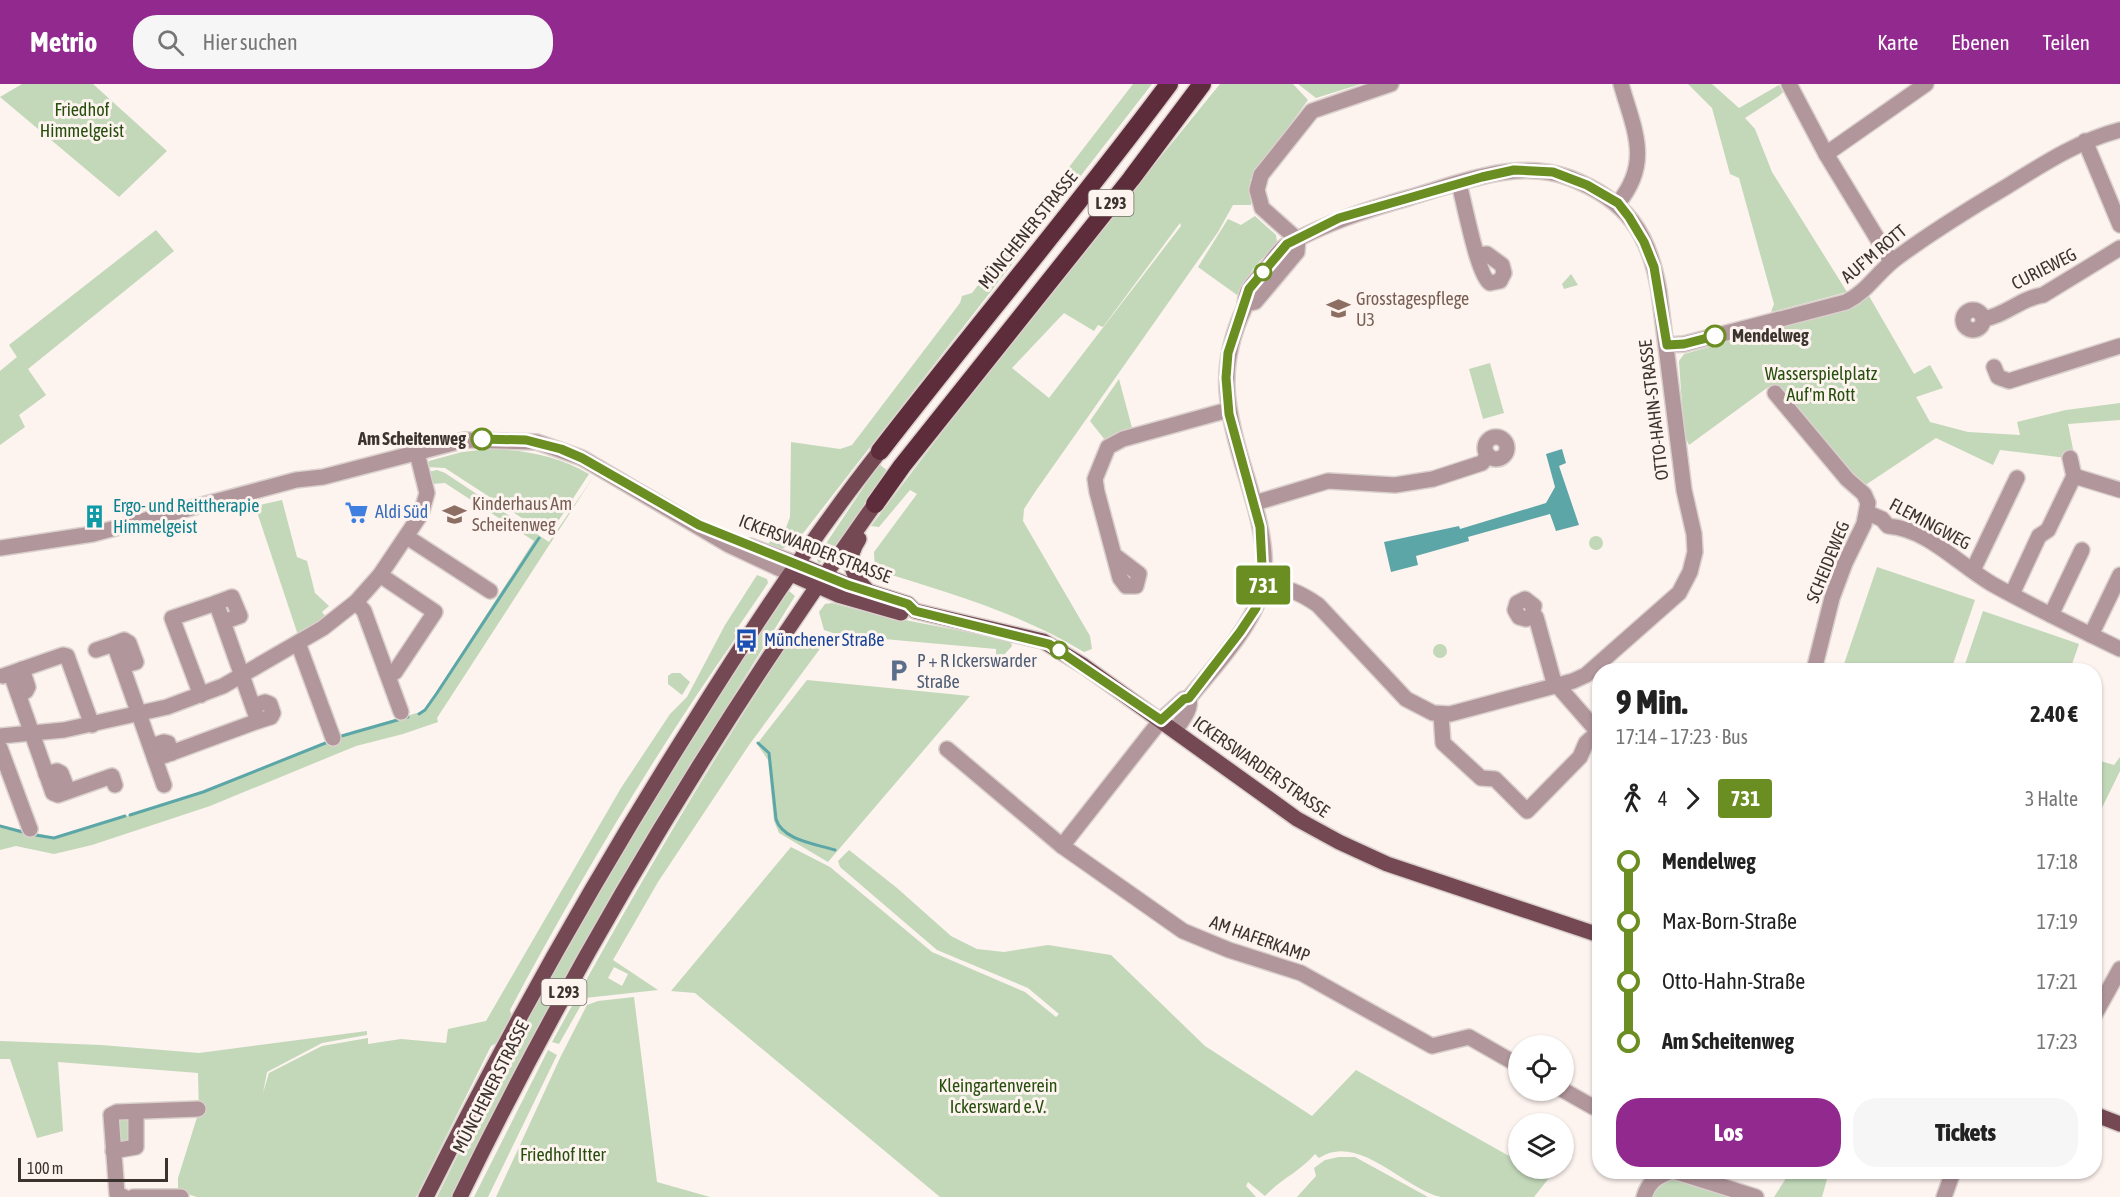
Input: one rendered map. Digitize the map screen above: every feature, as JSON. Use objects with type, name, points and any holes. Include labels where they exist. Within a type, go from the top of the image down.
[{"type":"highway","name":"MÜNCHENER STRASSE","points":[[880,451],[970,335],[1111,162],[1169,84]]},
{"type":"highway","name":"MÜNCHENER STRASSE","points":[[875,504],[916,448],[1131,179],[1202,84]]},
{"type":"main road","name":"MÜNCHENER STRASSE","points":[[426,1197],[520,1020],[622,838],[719,682],[794,569],[880,451]]},
{"type":"main road","name":"MÜNCHENER STRASSE","points":[[460,1197],[539,1038],[635,868],[757,673],[875,504]]},
{"type":"main road","points":[[869,592],[853,574],[850,558],[852,549],[871,519],[875,504]]},
{"type":"main road","name":"ICKERSWARDER STRASSE","points":[[794,569],[820,581],[908,604],[915,611],[1049,644],[1161,720],[1297,819],[1339,842],[1387,864],[1592,933]]},
{"type":"main road","name":"ICKERSWARDER STRASSE","points":[[820,581],[838,595],[907,614],[915,611]]},
{"type":"main road","points":[[2102,1117],[2120,1124]]},
{"type":"street","points":[[1062,846],[1161,720],[1184,699],[1189,698],[1256,608],[1263,585],[1263,550],[1255,503],[1228,410],[1228,353],[1246,304],[1255,302],[1298,252],[1298,240],[1262,208],[1257,190],[1261,175],[1312,111],[1391,84]]},
{"type":"street","points":[[1618,203],[1632,187],[1639,161],[1637,142],[1621,84]]},
{"type":"street","points":[[1789,84],[1826,154],[1891,261]]},
{"type":"street","points":[[1826,154],[1926,84]]},
{"type":"street","name":"AUF'M ROTT","points":[[1667,345],[1684,344],[1840,304],[1867,288],[1891,261],[1989,197],[2085,141],[2120,130]]},
{"type":"street","points":[[2085,141],[2120,225]]},
{"type":"street","name":"OTTO-HAHN-STRASSE","points":[[1298,240],[1339,218],[1514,170],[1542,170],[1587,185],[1618,203],[1644,242],[1651,257],[1659,291],[1684,490],[1694,534],[1695,552],[1690,572],[1680,593],[1599,663]]},
{"type":"street","points":[[1460,184],[1478,255]]},
{"type":"street","name":"CURIEWEG","points":[[1983,319],[1994,317],[2031,297],[2043,296],[2120,248]]},
{"type":"street","points":[[1994,367],[1998,377],[2009,381],[2120,346]]},
{"type":"street","name":"SCHEIDEWEG","points":[[1775,393],[1847,479],[1864,494],[1868,513],[1832,598],[1816,663]]},
{"type":"street","points":[[1114,555],[1095,479],[1108,447],[1123,439],[1228,410]]},
{"type":"street","name":"ICKERSWARDER STRASSE","points":[[0,548],[93,534],[296,480],[323,477],[465,440],[526,440],[546,444],[582,458],[699,525],[729,545],[794,569]]},
{"type":"street","points":[[0,736],[34,735],[92,725],[167,707],[201,695],[242,676],[323,628],[356,602],[380,575],[407,537],[427,500],[417,453]]},
{"type":"street","points":[[1255,503],[1328,481],[1395,485],[1433,479],[1482,463],[1488,455]]},
{"type":"street","points":[[2012,594],[2039,536],[2048,530],[2074,476],[2070,458]]},
{"type":"street","points":[[2074,476],[2120,490]]},
{"type":"street","name":"FLEMINGWEG","points":[[1973,570],[2018,478]]},
{"type":"street","name":"FLEMINGWEG","points":[[1868,513],[1882,519],[1888,526],[1898,527],[1946,550],[2012,594],[2120,649]]},
{"type":"street","points":[[407,537],[490,591]]},
{"type":"street","points":[[2051,615],[2082,550]]},
{"type":"street","points":[[380,575],[435,612],[395,672],[388,675]]},
{"type":"street","points":[[2091,634],[2120,575]]},
{"type":"street","points":[[1263,585],[1290,589],[1318,605],[1406,699],[1423,709],[1441,714],[1443,743],[1481,778],[1495,779],[1527,811],[1580,757],[1586,743],[1592,738]]},
{"type":"street","points":[[356,602],[364,611],[401,712]]},
{"type":"street","points":[[153,753],[164,742],[168,743],[172,753],[258,721],[216,603],[172,618],[201,695]]},
{"type":"street","points":[[1533,615],[1536,617],[1556,685],[1592,724]]},
{"type":"street","points":[[298,643],[333,738]]},
{"type":"street","points":[[96,650],[114,644],[164,785]]},
{"type":"street","points":[[381,654],[389,651],[403,660]]},
{"type":"street","points":[[92,725],[68,656],[63,655],[12,673],[46,774],[61,772],[68,791],[112,776],[115,785]]},
{"type":"street","name":"OTTO-HAHN-STRASSE","points":[[1441,714],[1450,714],[1573,681],[1592,669]]},
{"type":"street","points":[[1175,731],[1191,704],[1189,698]]},
{"type":"street","points":[[0,748],[30,830]]},
{"type":"street","name":"AM HAFERKAMP","points":[[947,749],[1062,846],[1183,931],[1230,950],[1301,973],[1432,1047],[1469,1037],[1508,1059]]},
{"type":"street","points":[[2102,1002],[2120,969]]},
{"type":"street","points":[[1574,1096],[1592,1106]]},
{"type":"street","points":[[124,1197],[117,1194],[111,1115],[198,1109]]},
{"type":"street","points":[[113,1151],[136,1147],[136,1112]]},
{"type":"street","points":[[1644,1197],[1647,1188],[1655,1179]]},
{"type":"street","points":[[1699,1179],[1756,1197]]},
{"type":"street","points":[[1944,1197],[1950,1179]]},
{"type":"street","points":[[133,1197],[181,1197]]},
{"type":"green space","name":"Friedhof Himmelgeist","points":[[22,84],[93,84],[167,151],[119,197],[0,97]]},
{"type":"green space","points":[[1133,84],[1152,84],[797,541],[778,551],[766,547],[772,539],[783,536],[790,517],[791,442],[840,449],[852,445],[960,303],[962,296],[972,293]]},
{"type":"green space","points":[[1220,84],[1293,84],[1308,100],[1250,180],[1251,205],[1233,205],[1218,232],[1024,509],[1023,521],[1090,636],[1092,649],[1084,652],[1060,638],[1009,615],[956,595],[875,570],[874,552],[917,494],[910,490],[879,527],[871,526],[1018,332]],"holes":[[[1180,223],[1181,226],[1049,398],[1012,368],[1064,313],[1094,331],[1098,325],[1103,327]]]},
{"type":"green space","points":[[1298,84],[1361,84],[1316,98]]},
{"type":"green space","points":[[1688,84],[1712,84],[1739,108],[1779,85],[1783,92],[1779,96],[1745,118],[1755,129],[1772,172],[1847,292],[1771,312],[1774,304],[1739,178],[1730,174],[1712,108]]},
{"type":"green space","points":[[1255,216],[1276,235],[1277,242],[1253,269],[1237,295],[1198,267],[1228,219],[1241,225]]},
{"type":"green space","points":[[156,230],[174,251],[28,369],[46,395],[19,415],[25,427],[0,445],[0,371],[17,357],[9,345]]},
{"type":"green space","points":[[1571,274],[1578,285],[1564,289],[1562,284]]},
{"type":"green space","name":"Wasserspielplatz Auf'm Rott","points":[[1869,296],[1914,374],[1930,365],[1943,388],[1916,397],[1930,422],[1968,432],[2020,435],[2017,422],[2066,410],[2120,403],[2120,420],[2068,424],[2075,459],[2000,450],[1993,465],[1936,438],[1861,488],[1848,476],[1774,385],[1771,385],[1689,445],[1684,434],[1679,361],[1684,354],[1842,310]]},
{"type":"green space","points":[[1490,363],[1504,413],[1483,419],[1469,369]]},
{"type":"green space","points":[[1119,379],[1132,428],[1105,440],[1090,421]]},
{"type":"green space","points":[[490,449],[541,455],[589,474],[551,532],[545,533],[445,468],[427,467],[429,461],[462,452]]},
{"type":"green space","points":[[879,464],[889,472],[827,558],[819,563],[817,560],[821,551]]},
{"type":"green space","points":[[437,470],[445,473],[549,542],[594,476],[437,718],[438,722],[356,746],[210,806],[92,845],[54,854],[16,846],[0,850],[0,825],[54,837],[80,831],[203,792],[353,731],[424,711],[534,541],[445,483],[431,484],[428,472]]},
{"type":"green space","points":[[282,500],[297,557],[307,561],[315,593],[329,606],[322,612],[326,617],[298,635],[255,506]]},
{"type":"green space","points":[[1593,536],[1599,536],[1603,543],[1599,550],[1593,550],[1589,546],[1589,540]]},
{"type":"green space","points":[[1877,567],[1975,600],[1953,663],[1844,663]]},
{"type":"green space","points":[[757,575],[767,579],[768,583],[734,633],[737,636],[647,773],[562,914],[510,1010],[512,1017],[500,1041],[491,1046],[416,1197],[197,1197],[178,1191],[178,1178],[199,1111],[198,1073],[58,1062],[63,1131],[37,1138],[10,1059],[0,1059],[0,1041],[101,1045],[199,1053],[367,1031],[367,1035],[322,1043],[267,1072],[263,1093],[269,1073],[322,1046],[368,1038],[368,1044],[401,1039],[446,1043],[448,1029],[486,1021],[621,788],[670,714],[687,697],[725,625]]},
{"type":"green space","points":[[789,591],[795,596],[614,890],[542,1021],[452,1197],[437,1197],[516,1040],[601,886],[691,736]]},
{"type":"green space","points":[[832,603],[1011,642],[1012,646],[1003,656],[996,659],[996,649],[839,635],[824,630],[819,612],[825,604]]},
{"type":"green space","points":[[1983,611],[2079,644],[2072,663],[1965,663]]},
{"type":"green space","points":[[800,639],[822,640],[822,646],[749,745],[658,882],[613,960],[658,990],[585,998],[559,1044],[552,1042],[636,891],[695,793],[786,647],[793,646]],"holes":[[[614,967],[628,974],[622,986],[608,978]]]},
{"type":"green space","points":[[1440,644],[1445,646],[1447,651],[1445,656],[1440,658],[1435,656],[1433,651],[1435,646]]},
{"type":"green space","points":[[672,673],[680,673],[690,682],[682,695],[668,684],[668,676]]},
{"type":"green space","points":[[807,680],[970,696],[828,862],[779,833],[774,821],[768,760],[757,744]]},
{"type":"green space","points":[[2120,757],[2120,771],[2102,808],[2102,761],[2114,765]]},
{"type":"green space","name":"Kleingartenverein Ickersward e.V.","points":[[791,847],[830,867],[932,952],[1025,992],[1056,1017],[1059,1014],[1028,988],[937,950],[840,867],[838,861],[849,850],[897,888],[951,936],[977,949],[1004,952],[1048,945],[1111,955],[1205,1046],[1312,1116],[1356,1070],[1508,1155],[1508,1179],[1548,1179],[1534,1197],[1441,1197],[1412,1184],[1366,1157],[1350,1152],[1334,1152],[1319,1158],[1315,1154],[1265,1196],[1248,1182],[1246,1186],[1256,1197],[940,1197],[695,993],[671,991]]},
{"type":"green space","name":"Friedhof Itter","points":[[634,997],[657,1182],[710,1197],[496,1197],[587,1005],[598,1001]]},
{"type":"green space","points":[[548,1050],[557,1055],[488,1197],[474,1197]]},
{"type":"green space","points":[[127,1117],[133,1125],[127,1126],[127,1137],[133,1137],[133,1140],[121,1146],[115,1138],[121,1137],[120,1126],[114,1120]]},
{"type":"green space","points":[[1355,1157],[1428,1197],[1297,1197],[1316,1176],[1314,1168],[1325,1160]]},
{"type":"green space","points":[[1669,1179],[1695,1179],[1752,1197],[1648,1197]]},
{"type":"green space","points":[[1786,1179],[1827,1179],[1822,1197],[1774,1197]]},
{"type":"water","points":[[1562,449],[1566,463],[1559,466],[1579,525],[1556,531],[1550,514],[1468,537],[1469,541],[1416,556],[1418,565],[1391,572],[1384,542],[1459,526],[1460,529],[1546,503],[1555,487],[1546,454]]},
{"type":"waterway","points":[[419,714],[425,710],[437,693],[539,538]]},
{"type":"waterway","points":[[338,737],[408,717]]},
{"type":"waterway","points":[[130,815],[203,792],[328,742]]},
{"type":"waterway","points":[[758,743],[769,753],[776,819],[779,826],[785,832],[801,840],[835,850]]},
{"type":"waterway","points":[[35,835],[54,838],[125,816]]},
{"type":"waterway","points":[[0,826],[26,833]]},
{"type":"bus line","name":"731","points":[[482,439],[526,440],[561,449],[582,458],[699,525],[824,576],[908,604],[915,611],[1043,641],[1080,663],[1161,720],[1184,699],[1189,698],[1221,659],[1256,608],[1262,591],[1263,550],[1260,527],[1228,410],[1226,378],[1228,353],[1234,329],[1246,304],[1246,295],[1287,244],[1339,218],[1482,177],[1514,170],[1530,169],[1553,172],[1587,185],[1618,203],[1629,217],[1644,242],[1654,267],[1667,345],[1675,346],[1715,336]]},
{"type":"place","name":"Grosstagespflege U3","points":[[1338,309]]},
{"type":"place","name":"Mendelweg","points":[[1715,336]]},
{"type":"place","name":"Am Scheitenweg","points":[[482,439]]},
{"type":"place","name":"Aldi Süd","points":[[357,512]]},
{"type":"place","name":"Kinderhaus Am Scheitenweg","points":[[454,514]]},
{"type":"place","name":"Ergo- und Reittherapie Himmelgeist","points":[[95,516]]},
{"type":"place","name":"Münchener Straße","points":[[746,640]]},
{"type":"place","name":"P + R Ickerswarder Straße","points":[[899,671]]}]
